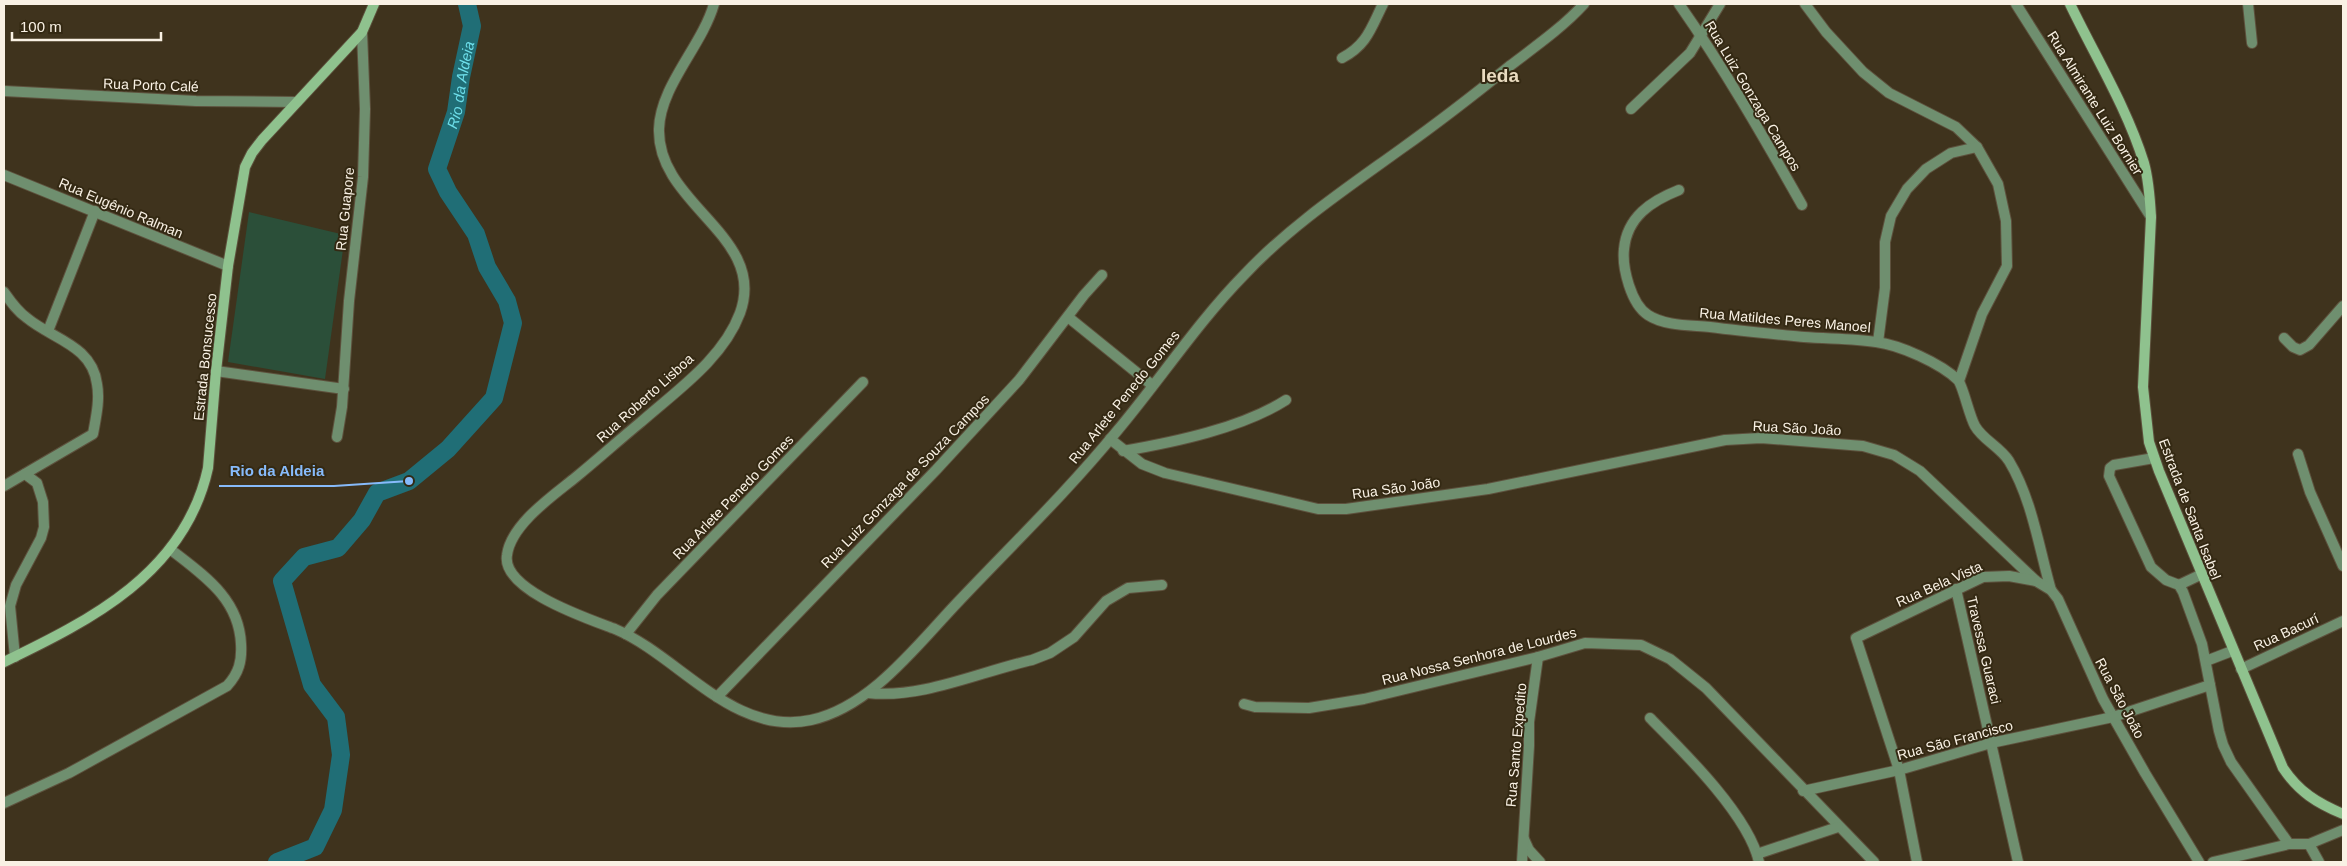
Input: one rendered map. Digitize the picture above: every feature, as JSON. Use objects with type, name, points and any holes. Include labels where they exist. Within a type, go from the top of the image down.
[{"type":"main road","name":"Estrada Bonsucesso","points":[[4,662],[78,626],[114,602],[148,574],[170,549],[183,530],[205,484],[211,449],[216,371],[228,266],[245,167],[252,153],[362,32],[374,4]]},
{"type":"main road","name":"Estrada de Santa Isabel","points":[[2070,4],[2127,120],[2138,146],[2149,189],[2150,216],[2143,387],[2149,442],[2154,458],[2200,575],[2282,768],[2294,784],[2321,805],[2343,814]]},
{"type":"street","name":"Rua Roberto Lisboa","points":[[507,554],[521,527],[547,499],[689,381],[727,340],[741,312],[746,286],[743,270],[736,253],[681,190],[668,170],[660,148],[658,128],[662,109],[669,92],[702,32],[714,4]]},
{"type":"street","points":[[1342,58],[1355,51],[1363,43],[1383,4]]},
{"type":"street","name":"Rua Arlete Penedo Gomes","points":[[507,554],[507,563],[518,581],[566,609],[626,634],[717,696],[764,721],[786,724],[822,717],[868,693],[924,638],[1110,439],[1203,321],[1254,264],[1333,198],[1470,98],[1564,23],[1584,4]]},
{"type":"street","name":"Rua Luiz Gonzaga Campos","points":[[1679,4],[1701,36],[1802,205]]},
{"type":"street","points":[[1631,110],[1690,54],[1720,4]]},
{"type":"street","points":[[1805,4],[1826,32],[1863,72],[1889,93],[1956,127],[1977,147],[1998,184],[2003,201],[2008,253],[2007,266],[1982,314],[1959,381],[1970,416],[1976,428],[1997,447],[2015,472],[2024,492],[2050,590]]},
{"type":"street","name":"Rua Almirante Luiz Bornier","points":[[2016,4],[2150,216]]},
{"type":"street","points":[[2248,4],[2252,44]]},
{"type":"street","name":"Rua Guapore","points":[[337,437],[344,389],[349,301],[363,177],[365,109],[362,32]]},
{"type":"street","name":"Rua Porto Calé","points":[[4,91],[132,99],[297,102]]},
{"type":"street","points":[[1878,342],[1885,288],[1885,242],[1891,216],[1907,189],[1926,169],[1951,153],[1977,147]]},
{"type":"street","name":"Rua Eugênio Ralman","points":[[4,175],[228,266]]},
{"type":"street","name":"Rua Matildes Peres Manoel","points":[[1679,190],[1657,199],[1639,213],[1626,236],[1623,260],[1626,276],[1632,292],[1645,313],[1666,322],[1804,337],[1878,342],[1925,359],[1959,381]]},
{"type":"street","points":[[48,331],[95,211]]},
{"type":"street","name":"Rua Luiz Gonzaga de Souza Campos","points":[[717,696],[993,409],[1019,380],[1084,295],[1102,275]]},
{"type":"street","points":[[4,292],[16,309],[27,319],[62,338],[86,356],[97,383],[98,403],[93,434],[4,486]]},
{"type":"street","points":[[2284,338],[2293,347],[2300,350],[2309,344],[2343,306]]},
{"type":"street","points":[[1068,317],[1152,385]]},
{"type":"street","points":[[216,371],[344,389]]},
{"type":"street","name":"Rua Arlete Penedo Gomes","points":[[626,634],[657,595],[863,382]]},
{"type":"street","points":[[1123,451],[1157,445],[1254,418],[1286,400]]},
{"type":"street","name":"Rua São João","points":[[1110,439],[1142,464],[1165,473],[1318,509],[1346,509],[1488,489],[1725,440],[1761,438],[1863,446],[1894,455],[1920,470],[2036,581],[2050,590],[2058,599],[2086,663],[2113,717],[2199,862]]},
{"type":"street","points":[[2298,454],[2310,492],[2343,566]]},
{"type":"street","points":[[2154,458],[2114,465],[2110,468],[2109,476],[2151,566],[2166,580],[2179,585],[2200,575]]},
{"type":"street","points":[[15,657],[10,606],[16,585],[41,538],[44,526],[43,502],[37,483],[24,474]]},
{"type":"street","points":[[4,803],[69,772],[227,686],[236,676],[242,658],[240,633],[233,609],[216,586],[170,549]]},
{"type":"street","name":"Rua Bela Vista","points":[[1898,770],[1856,638],[1983,577],[1995,576],[2036,581]]},
{"type":"street","points":[[868,693],[890,696],[918,691],[1032,660],[1050,653],[1074,637],[1106,601],[1128,588],[1162,585]]},
{"type":"street","points":[[2179,585],[2202,644],[2219,731],[2231,762],[2289,844]]},
{"type":"street","name":"Travessa Guaraci","points":[[1956,589],[2018,862]]},
{"type":"street","name":"Rua Bacurí","points":[[2241,669],[2343,621]]},
{"type":"street","name":"Rua Nossa Senhora de Lourdes","points":[[1244,704],[1255,708],[1309,708],[1364,699],[1538,657],[1585,643],[1642,645],[1656,651],[1706,688],[1838,827],[1874,862]]},
{"type":"street","points":[[2206,661],[2232,651]]},
{"type":"street","name":"Rua Santo Expedito","points":[[1522,862],[1529,722],[1538,657]]},
{"type":"street","name":"Rua São Francisco","points":[[1804,791],[1898,770],[1990,743],[2113,717],[2210,685]]},
{"type":"street","points":[[1650,718],[1730,806],[1758,858],[1838,827]]},
{"type":"street","points":[[1898,770],[1917,862]]},
{"type":"street","points":[[2213,862],[2289,844],[2309,844],[2343,830]]},
{"type":"street","points":[[1522,835],[1529,850],[1540,862]]},
{"type":"street","points":[[2309,844],[2319,862]]},
{"type":"green space","points":[[249,212],[345,235],[325,379],[228,362]]},
{"type":"waterway","name":"Rio da Aldeia","points":[[277,862],[315,847],[333,810],[341,755],[336,717],[312,685],[282,581],[304,557],[338,548],[362,520],[377,493],[409,481],[448,449],[494,398],[513,323],[507,301],[487,267],[476,234],[448,192],[437,169],[456,112],[472,26],[467,4]]},
{"type":"place","name":"Rio da Aldeia","points":[[409,481]]},
{"type":"district","name":"Ieda","points":[[1500,75]]}]
